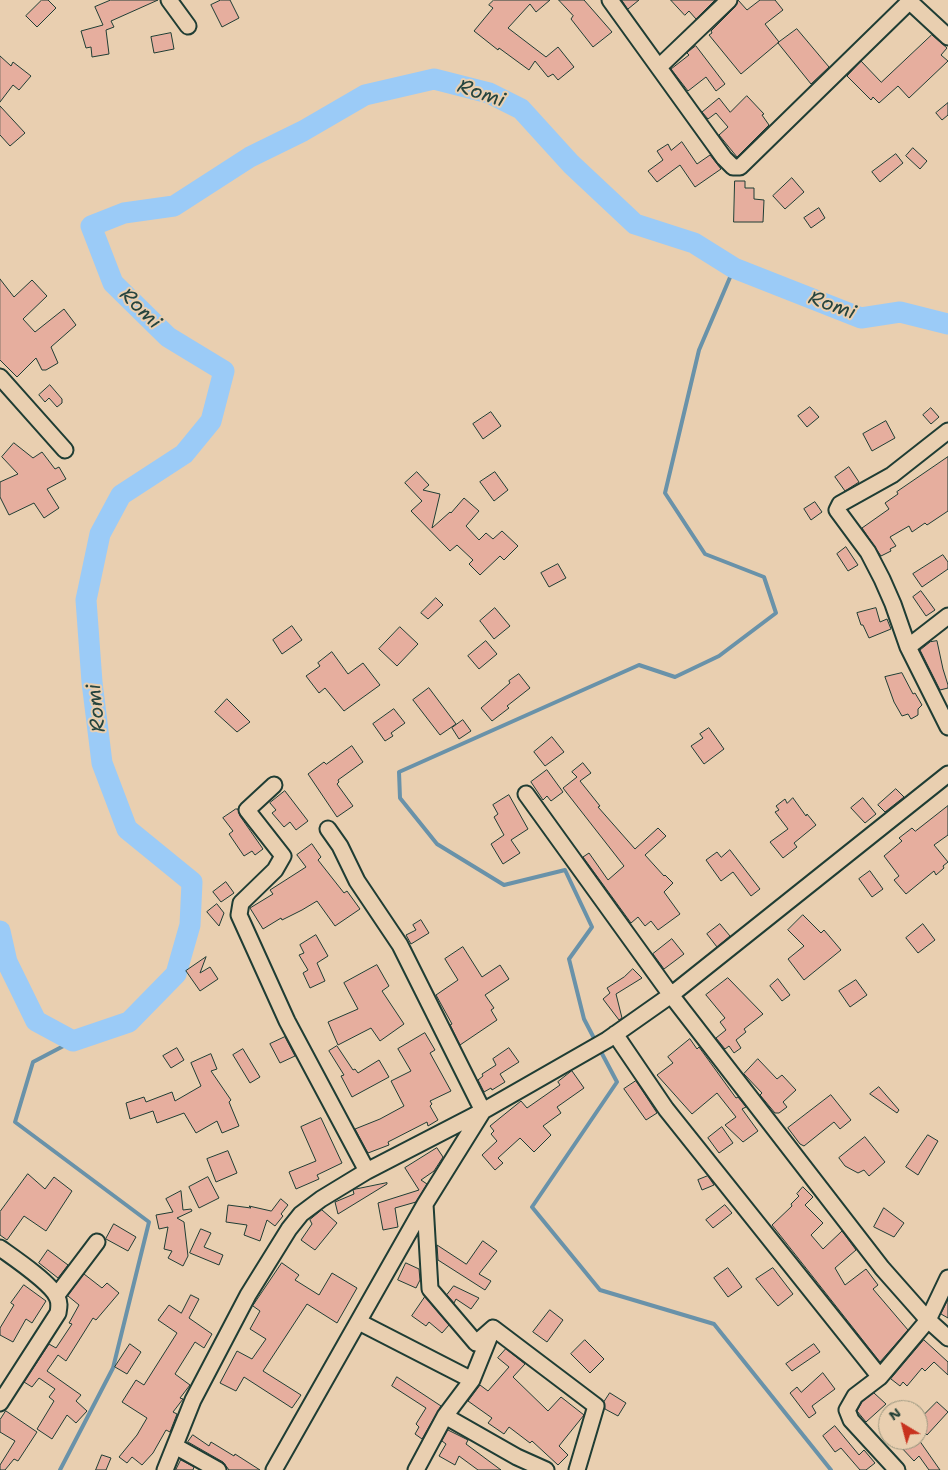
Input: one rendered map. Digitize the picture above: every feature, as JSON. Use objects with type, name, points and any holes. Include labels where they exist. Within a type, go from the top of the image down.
[{"type":"street","points":[[170,0],[188,26]]},
{"type":"street","points":[[610,0],[724,158],[733,167],[740,167],[909,1],[948,37]]},
{"type":"street","points":[[659,67],[729,0]]},
{"type":"street","points":[[0,378],[65,450]]},
{"type":"street","points":[[948,431],[892,475],[840,504],[837,510],[868,552],[882,579],[908,647],[948,727]]},
{"type":"street","points":[[908,647],[948,616]]},
{"type":"street","points":[[165,1470],[193,1400],[243,1303],[289,1229],[302,1214],[321,1199],[367,1171],[483,1110],[611,1037],[671,994],[948,774]]},
{"type":"street","points":[[274,785],[247,810],[283,856],[275,870],[241,903],[239,915],[287,1021],[367,1171]]},
{"type":"street","points":[[920,797],[948,787]]},
{"type":"street","points":[[526,794],[671,994],[882,1268],[928,1320],[948,1338]]},
{"type":"street","points":[[328,829],[340,846],[357,881],[400,945],[483,1110]]},
{"type":"street","points":[[611,1037],[666,1109],[880,1377]]},
{"type":"street","points":[[274,1470],[425,1204],[483,1110]]},
{"type":"street","points":[[425,1204],[430,1289],[476,1343],[494,1328]]},
{"type":"street","points":[[57,1295],[97,1242]]},
{"type":"street","points":[[0,1248],[43,1281],[57,1295],[60,1305],[58,1313],[0,1403]]},
{"type":"street","points":[[897,1470],[851,1420],[847,1410],[855,1396],[880,1377],[928,1320],[948,1278]]},
{"type":"street","points":[[359,1322],[472,1380]]},
{"type":"street","points":[[416,1470],[445,1416],[472,1380],[494,1328]]},
{"type":"street","points":[[494,1328],[596,1406],[577,1470]]},
{"type":"street","points":[[445,1416],[546,1470]]},
{"type":"street","points":[[175,1446],[218,1470]]},
{"type":"building","points":[[42,0],[48,0],[56,8],[37,27],[26,16]]},
{"type":"building","points":[[111,0],[158,0],[111,21],[114,27],[106,30],[109,54],[92,57],[91,47],[86,48],[81,31],[103,25],[95,7]]},
{"type":"building","points":[[221,0],[230,0],[239,18],[222,27],[211,5]]},
{"type":"building","points":[[494,0],[550,0],[536,12],[530,4],[508,28],[546,57],[558,47],[574,67],[558,80],[553,74],[548,77],[535,61],[529,70],[499,48],[498,50],[474,31],[493,8],[489,5]]},
{"type":"building","points":[[559,0],[584,0],[612,32],[593,47],[571,19],[573,16]]},
{"type":"building","points":[[622,0],[639,0],[628,9]]},
{"type":"building","points":[[671,0],[715,0],[696,19],[689,11],[685,15]]},
{"type":"building","points":[[738,0],[747,10],[760,0],[775,0],[783,10],[765,24],[779,42],[741,74],[709,35],[735,7]]},
{"type":"building","points":[[797,29],[829,67],[811,84],[778,43]]},
{"type":"building","points":[[171,33],[174,49],[154,53],[151,37]]},
{"type":"building","points":[[932,35],[947,48],[941,55],[948,61],[909,98],[898,86],[879,103],[873,97],[871,100],[847,76],[861,61],[881,82]]},
{"type":"building","points":[[696,46],[725,84],[716,91],[706,77],[688,91],[671,69],[689,55],[687,53]]},
{"type":"building","points":[[0,56],[11,66],[13,62],[31,76],[19,90],[13,85],[0,102]]},
{"type":"building","points":[[747,96],[764,114],[762,115],[769,125],[737,157],[719,135],[728,127],[716,113],[708,119],[702,112],[719,98],[730,112]]},
{"type":"building","points":[[948,103],[948,115],[942,120],[936,113]]},
{"type":"building","points":[[0,106],[25,133],[10,146],[0,135]]},
{"type":"building","points":[[682,142],[697,164],[710,155],[721,169],[695,187],[680,165],[657,182],[648,171],[663,160],[657,151],[668,144],[671,150]]},
{"type":"building","points":[[913,148],[927,161],[920,169],[906,156]]},
{"type":"building","points":[[896,154],[903,163],[880,182],[872,172]]},
{"type":"building","points":[[792,178],[804,192],[785,209],[773,196]]},
{"type":"building","points":[[735,181],[745,181],[745,188],[754,188],[754,199],[764,200],[763,222],[734,222]]},
{"type":"building","points":[[819,208],[825,218],[811,228],[804,218]]},
{"type":"building","points":[[0,279],[14,297],[32,280],[47,296],[23,319],[35,332],[64,309],[76,325],[51,347],[58,363],[46,370],[42,370],[36,358],[17,377],[0,360]]},
{"type":"building","points":[[50,385],[62,399],[62,403],[57,407],[49,398],[45,402],[39,395]]},
{"type":"building","points":[[810,407],[819,417],[807,427],[798,416]]},
{"type":"building","points":[[931,408],[939,417],[931,424],[923,415]]},
{"type":"building","points":[[491,412],[501,426],[483,439],[473,424]]},
{"type":"building","points":[[886,421],[895,438],[872,451],[863,434]]},
{"type":"building","points":[[14,443],[33,458],[42,452],[55,469],[59,467],[66,479],[47,489],[59,508],[44,518],[34,503],[9,515],[0,497],[0,482],[18,474],[2,457]]},
{"type":"building","points":[[948,457],[948,511],[927,525],[925,523],[912,532],[909,526],[890,537],[896,546],[881,556],[862,528],[889,509],[885,503],[898,494],[897,492]]},
{"type":"building","points":[[849,467],[859,482],[845,491],[835,477]]},
{"type":"building","points":[[417,472],[429,485],[423,490],[440,494],[432,528],[451,513],[464,498],[479,511],[466,526],[479,540],[486,533],[493,539],[502,531],[518,546],[504,560],[500,556],[480,575],[469,564],[473,560],[457,545],[450,551],[411,511],[422,501],[405,483]]},
{"type":"building","points":[[495,472],[508,490],[494,501],[480,482]]},
{"type":"building","points":[[815,502],[822,512],[811,520],[804,509]]},
{"type":"building","points":[[846,547],[858,565],[848,571],[837,554]]},
{"type":"building","points":[[943,555],[948,562],[948,569],[922,587],[913,574]]},
{"type":"building","points":[[558,564],[566,578],[549,587],[541,573]]},
{"type":"building","points":[[921,591],[935,610],[926,616],[913,597]]},
{"type":"building","points":[[436,598],[443,605],[428,619],[421,613]]},
{"type":"building","points":[[495,608],[510,626],[494,639],[480,621]]},
{"type":"building","points":[[876,608],[880,622],[887,619],[891,629],[869,638],[863,625],[861,625],[857,613]]},
{"type":"building","points":[[292,626],[302,640],[282,654],[273,640]]},
{"type":"building","points":[[400,627],[418,644],[397,666],[379,649]]},
{"type":"building","points":[[486,641],[497,654],[479,669],[468,656]]},
{"type":"building","points":[[937,641],[948,685],[948,688],[940,690],[920,650],[930,642]]},
{"type":"building","points":[[332,652],[348,674],[363,663],[380,685],[344,711],[325,688],[319,693],[306,676],[320,666],[318,663]]},
{"type":"building","points":[[902,673],[913,694],[915,693],[922,705],[918,709],[918,715],[911,719],[908,714],[902,716],[894,702],[885,677]]},
{"type":"building","points":[[519,674],[530,688],[492,721],[481,708]]},
{"type":"building","points":[[429,688],[456,724],[440,735],[413,700]]},
{"type":"building","points":[[227,699],[250,722],[237,732],[215,712]]},
{"type":"building","points":[[394,709],[405,723],[391,733],[393,736],[385,741],[373,724]]},
{"type":"building","points":[[463,720],[471,731],[459,739],[452,728]]},
{"type":"building","points":[[709,728],[724,749],[704,764],[691,746],[703,738],[700,734]]},
{"type":"building","points":[[552,737],[564,752],[545,766],[534,752]]},
{"type":"building","points":[[352,746],[363,762],[338,780],[337,784],[353,806],[337,817],[308,774],[324,762],[326,764]]},
{"type":"building","points":[[583,763],[591,773],[580,781],[600,806],[598,807],[635,849],[658,828],[666,836],[645,855],[673,883],[664,892],[680,914],[658,930],[651,921],[645,926],[638,917],[631,923],[583,857],[589,853],[608,880],[624,866],[563,788],[577,777],[572,772]]},
{"type":"building","points":[[547,770],[563,792],[551,801],[547,796],[543,800],[531,782]]},
{"type":"building","points":[[896,789],[904,797],[885,812],[878,805]]},
{"type":"building","points":[[285,791],[308,821],[296,830],[290,822],[284,827],[272,813],[276,810],[270,803]]},
{"type":"building","points":[[509,795],[528,829],[511,840],[520,853],[503,864],[491,844],[504,835],[494,817],[498,814],[493,805]]},
{"type":"building","points":[[793,798],[806,816],[807,814],[816,825],[794,843],[797,847],[783,858],[770,842],[788,829],[775,812],[779,810],[776,806],[785,799],[787,803]]},
{"type":"building","points":[[863,798],[876,814],[865,823],[851,808]]},
{"type":"building","points":[[948,806],[948,835],[934,845],[948,862],[936,875],[934,871],[906,894],[894,880],[899,876],[884,856],[902,841],[899,838],[912,828],[915,831]]},
{"type":"building","points":[[238,809],[240,816],[263,849],[255,855],[252,851],[244,856],[229,834],[233,831],[223,818]]},
{"type":"building","points":[[312,844],[321,857],[318,860],[344,893],[347,891],[360,909],[335,926],[317,901],[263,929],[250,908],[273,894],[270,890],[306,867],[297,855]]},
{"type":"building","points":[[730,850],[760,889],[751,896],[733,872],[721,881],[706,860],[717,852],[721,857]]},
{"type":"building","points":[[870,871],[883,889],[872,897],[859,879]]},
{"type":"building","points":[[226,882],[234,893],[221,902],[213,892]]},
{"type":"building","points":[[217,904],[224,913],[219,926],[207,912]]},
{"type":"building","points":[[803,915],[821,933],[824,930],[841,950],[804,980],[788,959],[804,946],[788,930]]},
{"type":"building","points":[[421,920],[429,933],[411,944],[406,935],[416,930],[413,925]]},
{"type":"building","points":[[720,924],[730,936],[717,947],[707,934]]},
{"type":"building","points":[[923,924],[935,940],[918,953],[906,938]]},
{"type":"building","points":[[316,935],[328,956],[317,963],[325,981],[310,988],[303,973],[308,970],[299,955],[304,953],[300,945]]},
{"type":"building","points":[[672,939],[684,954],[664,969],[653,954]]},
{"type":"building","points":[[463,947],[482,977],[500,965],[509,979],[485,995],[494,1008],[491,1010],[497,1020],[460,1045],[450,1025],[452,1024],[436,995],[458,980],[445,959]]},
{"type":"building","points":[[206,957],[200,973],[210,967],[218,979],[200,991],[186,971]]},
{"type":"building","points":[[377,965],[389,986],[382,991],[404,1024],[380,1041],[371,1028],[338,1045],[328,1022],[358,1009],[344,983]]},
{"type":"building","points":[[633,969],[642,978],[616,994],[622,1018],[619,1020],[603,999],[610,993],[607,988]]},
{"type":"building","points":[[728,978],[763,1014],[744,1029],[746,1032],[736,1040],[741,1048],[734,1053],[729,1046],[725,1049],[716,1038],[726,1030],[720,1022],[725,1018],[706,995]]},
{"type":"building","points":[[778,979],[790,995],[782,1001],[770,986]]},
{"type":"building","points":[[856,980],[867,995],[850,1007],[839,991]]},
{"type":"building","points":[[425,1033],[435,1050],[430,1053],[451,1091],[430,1101],[432,1104],[430,1106],[438,1120],[428,1126],[427,1122],[388,1142],[389,1145],[368,1153],[355,1129],[380,1119],[404,1106],[391,1081],[411,1071],[398,1049]]},
{"type":"building","points":[[285,1037],[295,1056],[280,1063],[270,1044]]},
{"type":"building","points":[[690,1039],[697,1049],[699,1047],[736,1098],[738,1097],[746,1107],[742,1109],[758,1131],[743,1142],[725,1125],[736,1117],[717,1093],[692,1114],[657,1075],[673,1063],[668,1057]]},
{"type":"building","points":[[337,1046],[353,1070],[355,1069],[358,1073],[379,1060],[389,1077],[352,1097],[341,1076],[344,1075],[329,1051]]},
{"type":"building","points":[[177,1048],[184,1060],[171,1068],[163,1056]]},
{"type":"building","points":[[509,1048],[519,1062],[500,1074],[505,1082],[492,1090],[491,1088],[484,1092],[478,1080],[483,1076],[482,1074],[496,1065],[493,1059]]},
{"type":"building","points":[[243,1049],[260,1077],[250,1083],[233,1055]]},
{"type":"building","points":[[211,1054],[217,1069],[211,1071],[231,1100],[229,1102],[239,1126],[222,1133],[217,1121],[196,1133],[184,1113],[157,1123],[153,1111],[130,1119],[126,1103],[144,1097],[146,1102],[172,1092],[175,1101],[201,1086],[191,1063]]},
{"type":"building","points":[[758,1059],[777,1079],[782,1075],[796,1090],[783,1102],[787,1107],[779,1113],[775,1113],[760,1095],[762,1093],[744,1074]]},
{"type":"building","points":[[572,1071],[584,1088],[557,1107],[561,1113],[543,1126],[551,1135],[534,1152],[520,1138],[498,1158],[503,1163],[495,1170],[482,1155],[497,1141],[491,1134],[494,1131],[490,1126],[521,1101],[527,1108],[560,1085],[558,1082]]},
{"type":"building","points":[[636,1081],[657,1113],[646,1120],[624,1089]]},
{"type":"building","points":[[879,1087],[899,1110],[897,1113],[870,1094]]},
{"type":"building","points":[[831,1095],[851,1120],[840,1129],[834,1122],[804,1146],[800,1144],[788,1128]]},
{"type":"building","points":[[321,1118],[342,1163],[317,1175],[319,1179],[296,1189],[289,1172],[316,1161],[301,1127]]},
{"type":"building","points":[[722,1127],[733,1143],[719,1153],[708,1138]]},
{"type":"building","points":[[928,1135],[938,1141],[918,1175],[906,1167]]},
{"type":"building","points":[[865,1137],[885,1162],[869,1176],[864,1170],[858,1173],[845,1166],[839,1158]]},
{"type":"building","points":[[437,1148],[443,1157],[434,1171],[421,1180],[427,1184],[416,1202],[395,1208],[398,1227],[383,1230],[378,1203],[419,1190],[405,1168]]},
{"type":"building","points":[[228,1151],[237,1173],[216,1182],[207,1159]]},
{"type":"building","points":[[28,1174],[45,1189],[54,1177],[72,1191],[46,1231],[24,1216],[7,1240],[0,1235],[0,1212]]},
{"type":"building","points":[[708,1176],[714,1185],[702,1190],[698,1180]]},
{"type":"building","points":[[208,1177],[219,1198],[199,1208],[189,1187]]},
{"type":"building","points":[[387,1183],[338,1214],[335,1202],[354,1194],[353,1190]]},
{"type":"building","points":[[803,1187],[813,1197],[805,1205],[823,1223],[811,1235],[823,1249],[842,1231],[856,1250],[835,1268],[845,1285],[866,1269],[878,1285],[873,1289],[908,1330],[880,1362],[772,1225],[792,1206],[791,1204],[799,1196],[797,1194]]},
{"type":"building","points":[[181,1191],[183,1210],[191,1209],[192,1211],[177,1218],[184,1222],[188,1256],[183,1266],[168,1258],[172,1251],[164,1249],[168,1227],[159,1229],[156,1215],[173,1212],[166,1199]]},
{"type":"building","points":[[281,1199],[288,1205],[281,1214],[283,1216],[275,1226],[267,1220],[260,1241],[244,1235],[247,1225],[226,1222],[228,1205],[251,1208],[249,1206],[271,1211]]},
{"type":"building","points":[[725,1205],[732,1213],[713,1228],[706,1220]]},
{"type":"building","points":[[884,1208],[904,1223],[894,1237],[874,1227]]},
{"type":"building","points":[[322,1210],[337,1223],[315,1250],[301,1240],[312,1224],[310,1220]]},
{"type":"building","points":[[114,1224],[136,1237],[128,1251],[106,1239]]},
{"type":"building","points":[[201,1229],[211,1233],[204,1247],[223,1255],[219,1265],[190,1253]]},
{"type":"building","points":[[483,1241],[497,1251],[479,1274],[491,1281],[485,1290],[438,1260],[437,1245],[466,1264]]},
{"type":"building","points":[[48,1250],[68,1265],[58,1278],[39,1263]]},
{"type":"building","points":[[282,1263],[299,1275],[295,1280],[319,1295],[332,1273],[357,1288],[337,1323],[307,1304],[263,1371],[301,1395],[292,1408],[244,1377],[236,1391],[220,1383],[237,1351],[252,1359],[266,1339],[250,1329],[260,1311],[253,1306]]},
{"type":"building","points":[[406,1263],[419,1269],[420,1280],[416,1288],[398,1280]]},
{"type":"building","points":[[728,1268],[742,1287],[728,1297],[714,1278]]},
{"type":"building","points":[[773,1268],[793,1294],[778,1306],[756,1279]]},
{"type":"building","points":[[84,1274],[102,1288],[107,1283],[119,1293],[96,1320],[93,1318],[66,1361],[58,1355],[47,1371],[81,1395],[76,1401],[87,1411],[76,1423],[67,1415],[52,1439],[37,1429],[54,1401],[49,1397],[55,1389],[39,1378],[32,1387],[24,1382],[49,1344],[56,1348],[72,1324],[69,1323],[79,1305],[68,1296]]},
{"type":"building","points":[[24,1285],[46,1301],[32,1323],[26,1319],[13,1342],[0,1335],[0,1328],[14,1305],[11,1303]]},
{"type":"building","points":[[454,1286],[479,1298],[471,1309],[456,1299],[454,1303],[447,1295]]},
{"type":"building","points":[[191,1295],[199,1299],[189,1318],[212,1334],[204,1348],[195,1342],[175,1374],[190,1385],[180,1398],[183,1399],[173,1412],[177,1414],[170,1432],[166,1430],[153,1453],[142,1465],[132,1457],[127,1463],[119,1457],[137,1435],[147,1418],[122,1402],[136,1380],[144,1385],[177,1333],[158,1320],[169,1305],[181,1313]]},
{"type":"building","points":[[425,1297],[449,1325],[442,1333],[429,1322],[426,1326],[412,1316]]},
{"type":"building","points":[[948,1300],[948,1318],[941,1314]]},
{"type":"building","points":[[550,1310],[563,1320],[547,1342],[533,1332]]},
{"type":"building","points":[[585,1340],[604,1359],[590,1373],[571,1354]]},
{"type":"building","points":[[924,1340],[948,1362],[948,1375],[934,1362],[925,1371],[922,1368],[907,1386],[903,1382],[900,1386],[891,1379]]},
{"type":"building","points":[[130,1344],[141,1352],[127,1374],[115,1367]]},
{"type":"building","points":[[814,1344],[820,1352],[792,1371],[786,1364]]},
{"type":"building","points":[[506,1349],[525,1364],[513,1377],[548,1411],[561,1397],[584,1415],[559,1446],[568,1455],[558,1465],[532,1441],[530,1443],[509,1427],[504,1434],[488,1423],[492,1418],[468,1401],[480,1385],[488,1391],[509,1367],[498,1358]]},
{"type":"building","points":[[823,1373],[835,1389],[812,1406],[816,1413],[809,1418],[790,1393],[797,1387],[801,1392]]},
{"type":"building","points":[[397,1377],[441,1406],[422,1439],[415,1434],[419,1427],[416,1424],[426,1408],[392,1386]]},
{"type":"building","points":[[610,1393],[626,1403],[618,1416],[605,1409],[604,1402]]},
{"type":"building","points":[[874,1393],[882,1400],[878,1400],[878,1411],[866,1422],[857,1411],[862,1402]]},
{"type":"building","points":[[937,1402],[948,1412],[928,1434],[928,1411]]},
{"type":"building","points":[[6,1411],[37,1432],[18,1461],[14,1459],[5,1470],[0,1470],[0,1465],[15,1441],[0,1432],[0,1420]]},
{"type":"building","points":[[835,1426],[859,1455],[864,1450],[875,1463],[866,1470],[860,1470],[841,1448],[835,1452],[823,1436]]},
{"type":"building","points":[[448,1430],[468,1440],[466,1444],[501,1470],[478,1470],[459,1456],[455,1465],[439,1456],[446,1444],[442,1441]]},
{"type":"building","points":[[193,1435],[209,1446],[211,1442],[234,1456],[235,1454],[260,1470],[229,1470],[223,1462],[188,1442]]},
{"type":"building","points":[[904,1450],[926,1450],[940,1470],[929,1470],[919,1456],[914,1461]]},
{"type":"building","points":[[102,1455],[111,1458],[106,1470],[96,1470]]},
{"type":"building","points":[[181,1460],[194,1467],[193,1470],[176,1470]]},
{"type":"waterway","name":"Romi","points":[[0,931],[7,962],[36,1021],[73,1041],[129,1022],[176,974],[190,925],[192,882],[127,829],[102,763],[92,682],[86,600],[100,534],[121,495],[184,454],[211,421],[224,371],[168,337],[113,283],[91,226],[124,213],[174,206],[250,157],[303,131],[365,95],[434,79],[489,93],[521,109],[571,164],[635,224],[694,243],[734,268],[861,318],[900,312],[948,324]]},
{"type":"waterway","points":[[596,1042],[584,1019],[569,959],[592,927],[565,870],[504,885],[437,844],[400,798],[399,772],[639,665],[675,677],[719,656],[776,613],[764,577],[705,554],[665,493],[699,350],[734,268]]},
{"type":"waterway","points":[[60,1470],[113,1368],[149,1222],[15,1122],[33,1062],[73,1041]]},
{"type":"waterway","points":[[599,1048],[617,1082],[532,1207],[600,1290],[714,1324],[831,1470]]}]
